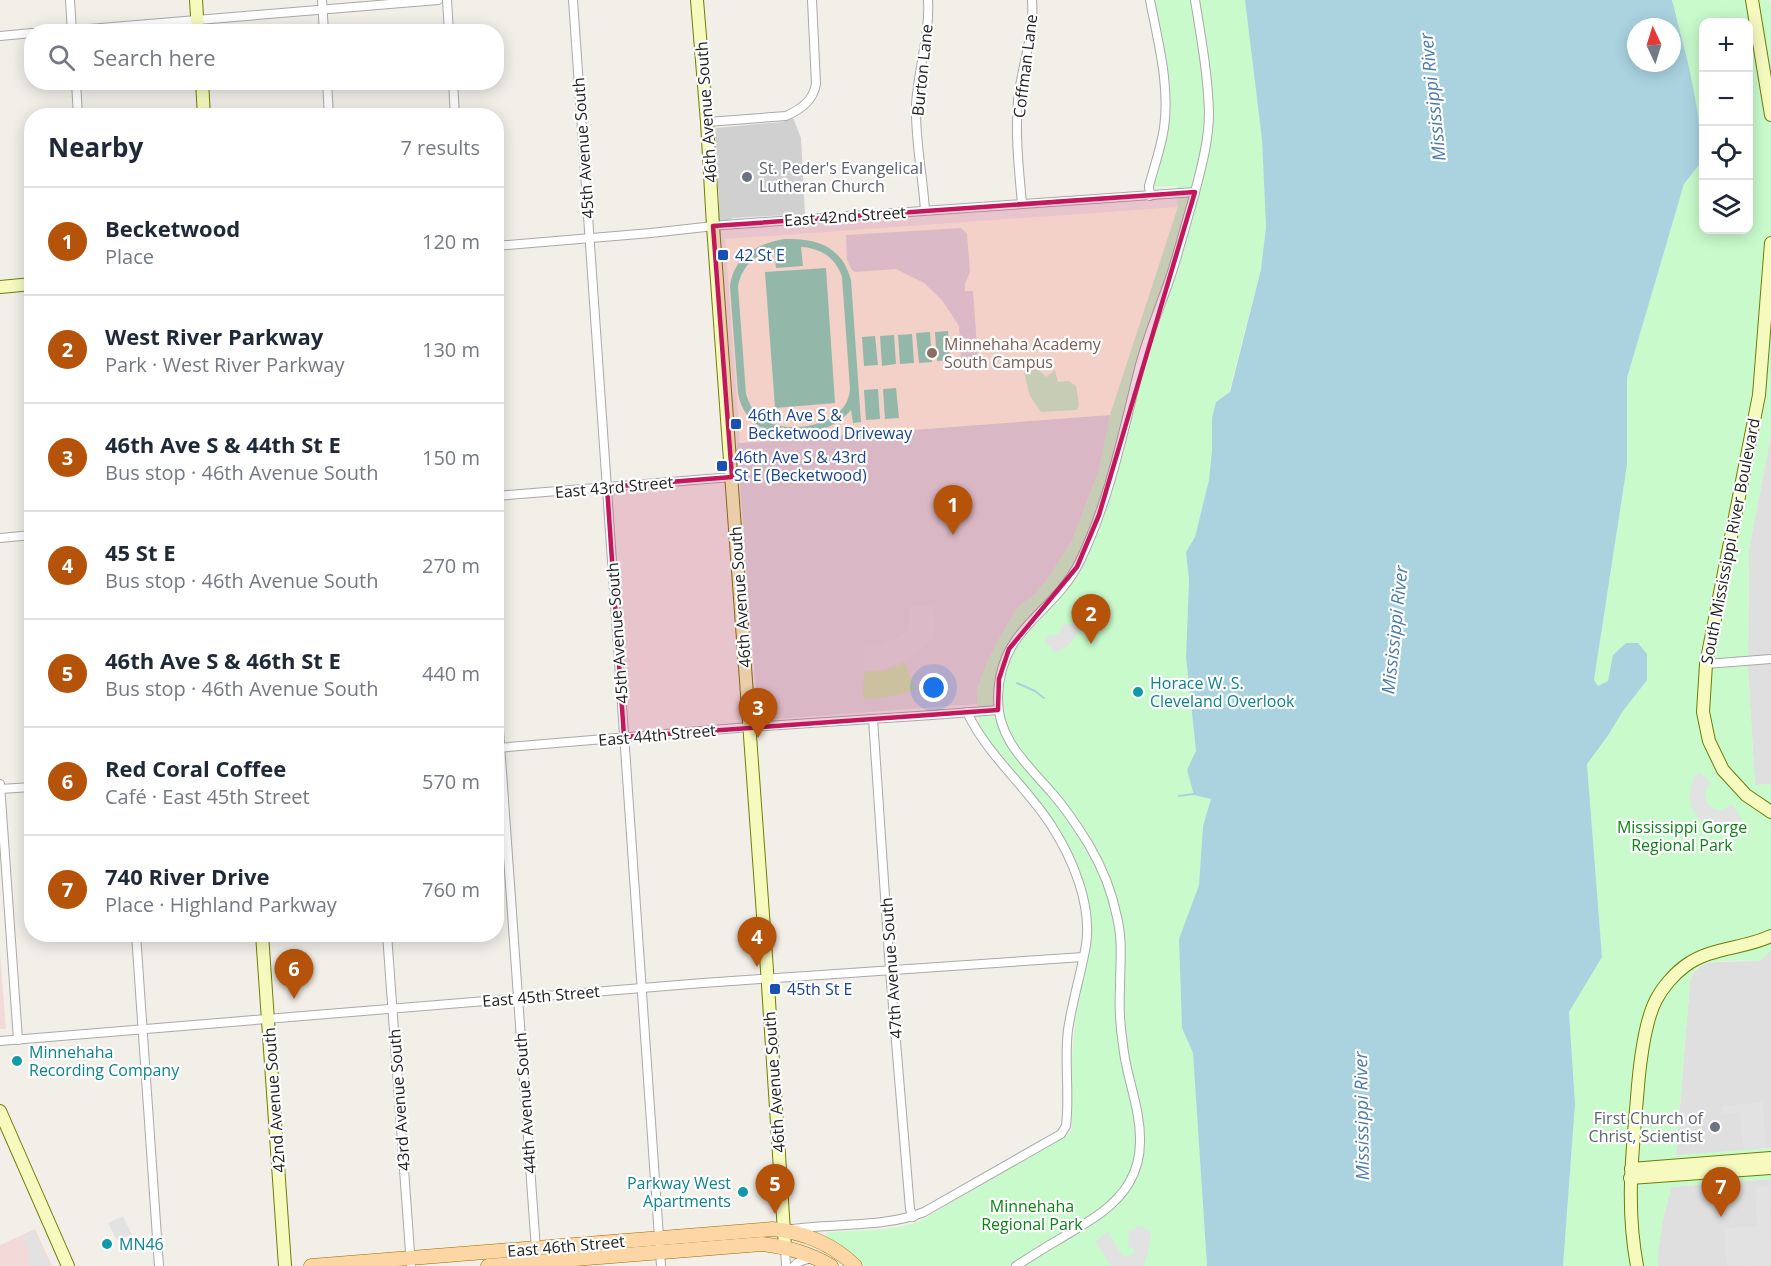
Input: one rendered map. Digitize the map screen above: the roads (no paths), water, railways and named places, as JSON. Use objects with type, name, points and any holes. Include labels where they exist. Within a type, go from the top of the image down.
[{"type":"main road","name":"East 46th Street","points":[[311,1266],[411,1262],[536,1248],[744,1231],[784,1230],[818,1240],[834,1249],[855,1266]]},
{"type":"main road","name":"East 46th Street","points":[[488,1266],[661,1259],[762,1244],[785,1247],[815,1257],[831,1266]]},
{"type":"street","points":[[70,0],[72,24]]},
{"type":"street","points":[[196,0],[198,24]]},
{"type":"street","points":[[210,24],[322,5],[438,0]]},
{"type":"street","points":[[447,0],[448,24]]},
{"type":"street","name":"45th Avenue South","points":[[573,0],[661,1259]]},
{"type":"street","name":"46th Avenue South","points":[[697,0],[708,122],[713,226],[768,978],[786,1266]]},
{"type":"street","points":[[708,122],[786,116],[814,94],[816,84],[812,0]]},
{"type":"street","name":"Burton Lane","points":[[925,211],[916,105],[928,19],[928,0]]},
{"type":"street","name":"Coffman Lane","points":[[1022,204],[1018,101],[1021,76],[1032,31],[1032,0]]},
{"type":"street","points":[[1149,196],[1149,186],[1164,128],[1165,99],[1164,72],[1150,0]]},
{"type":"street","points":[[1016,1266],[1107,1209],[1121,1195],[1132,1177],[1141,1146],[1140,1125],[1122,1044],[1119,999],[1121,957],[1118,920],[1108,885],[1091,849],[1072,819],[1010,744],[998,710],[999,679],[1003,663],[1017,637],[1053,600],[1071,577],[1085,551],[1110,485],[1144,353],[1181,242],[1206,144],[1209,113],[1195,0]]},
{"type":"street","points":[[1752,0],[1771,115]]},
{"type":"street","points":[[322,5],[323,24]]},
{"type":"street","points":[[0,36],[24,34]]},
{"type":"street","points":[[76,90],[78,108]]},
{"type":"street","points":[[202,90],[204,108]]},
{"type":"street","points":[[327,90],[329,108]]},
{"type":"street","points":[[453,90],[455,108]]},
{"type":"street","name":"East 42nd Street","points":[[504,245],[713,226],[1195,192]]},
{"type":"street","name":"South Mississippi River Boulevard","points":[[1771,243],[1759,396],[1706,664],[1703,712],[1712,751],[1723,771],[1746,795],[1771,812]]},
{"type":"street","points":[[0,287],[24,286]]},
{"type":"street","name":"East 43rd Street","points":[[504,495],[732,477]]},
{"type":"street","points":[[0,538],[24,536]]},
{"type":"street","points":[[1706,664],[1771,659]]},
{"type":"street","name":"East 44th Street","points":[[504,748],[749,727],[998,710]]},
{"type":"street","name":"East 46th Street","points":[[784,1230],[895,1221],[913,1217],[1061,1134],[1066,1126],[1068,1029],[1086,938],[1086,910],[1072,867],[1052,826],[988,746],[967,712]]},
{"type":"street","name":"47th Avenue South","points":[[873,719],[890,970],[910,1209],[913,1217]]},
{"type":"street","points":[[0,784],[18,1040]]},
{"type":"street","points":[[0,789],[24,788]]},
{"type":"street","name":"44th Avenue South","points":[[504,817],[536,1264]]},
{"type":"street","points":[[1637,1266],[1632,1232],[1631,1174],[1641,1063],[1651,1012],[1656,1000],[1678,971],[1695,959],[1771,936]]},
{"type":"street","points":[[137,942],[159,1266]]},
{"type":"street","name":"42nd Avenue South","points":[[263,942],[285,1266]]},
{"type":"street","name":"43rd Avenue South","points":[[388,942],[411,1262]]},
{"type":"street","name":"East 45th Street","points":[[0,1041],[768,978],[1083,957]]},
{"type":"street","points":[[0,1111],[68,1266]]},
{"type":"street","points":[[1746,1165],[1771,1158]]},
{"type":"street","points":[[1631,1174],[1746,1165],[1771,1168]]},
{"type":"street","points":[[794,1266],[797,1262],[815,1257]]},
{"type":"water","name":"Mississippi River","points":[[1245,0],[1672,0],[1677,18],[1627,18],[1627,72],[1681,72],[1681,35],[1698,114],[1699,165],[1684,184],[1627,378],[1627,465],[1594,680],[1598,686],[1608,681],[1613,655],[1626,643],[1638,643],[1647,654],[1647,680],[1587,764],[1602,957],[1569,1012],[1575,1104],[1563,1266],[1207,1266],[1193,1053],[1182,1028],[1179,939],[1199,885],[1203,826],[1211,799],[1194,795],[1187,770],[1196,751],[1186,657],[1189,580],[1186,552],[1195,537],[1209,480],[1212,418],[1216,402],[1230,392],[1261,269],[1266,227],[1262,140]]},
{"type":"waterway","points":[[1017,683],[1044,698]]},
{"type":"waterway","points":[[1179,796],[1194,794]]},
{"type":"place","name":"St. Peder's Evangelical Lutheran Church","points":[[747,177]]},
{"type":"place","name":"42 St E","points":[[723,255]]},
{"type":"place","name":"Minnehaha Academy South Campus","points":[[932,353]]},
{"type":"place","name":"46th Ave S & Becketwood Driveway","points":[[736,424]]},
{"type":"place","name":"46th Ave S & 43rd St E (Becketwood)","points":[[722,466]]},
{"type":"place","name":"Becketwood","points":[[953,535]]},
{"type":"place","name":"West River Parkway","points":[[1091,644]]},
{"type":"place","name":"Horace W. S. Cleveland Overlook","points":[[1138,692]]},
{"type":"place","name":"46th Ave S & 44th St E","points":[[758,738]]},
{"type":"place","name":"45 St E","points":[[757,967]]},
{"type":"place","name":"45th St E","points":[[775,989]]},
{"type":"place","name":"Red Coral Coffee","points":[[294,999]]},
{"type":"place","name":"Minnehaha Recording Company","points":[[17,1061]]},
{"type":"place","name":"First Church of Christ, Scientist","points":[[1715,1127]]},
{"type":"place","name":"Parkway West Apartments","points":[[743,1192]]},
{"type":"place","name":"46th Ave S & 46th St E","points":[[775,1214]]},
{"type":"place","name":"740 River Drive","points":[[1721,1217]]},
{"type":"place","name":"MN46","points":[[107,1244]]},
{"type":"park label","name":"Mississippi Gorge Regional Park","points":[[1682,836]]},
{"type":"park label","name":"Minnehaha Regional Park","points":[[1032,1215]]}]
